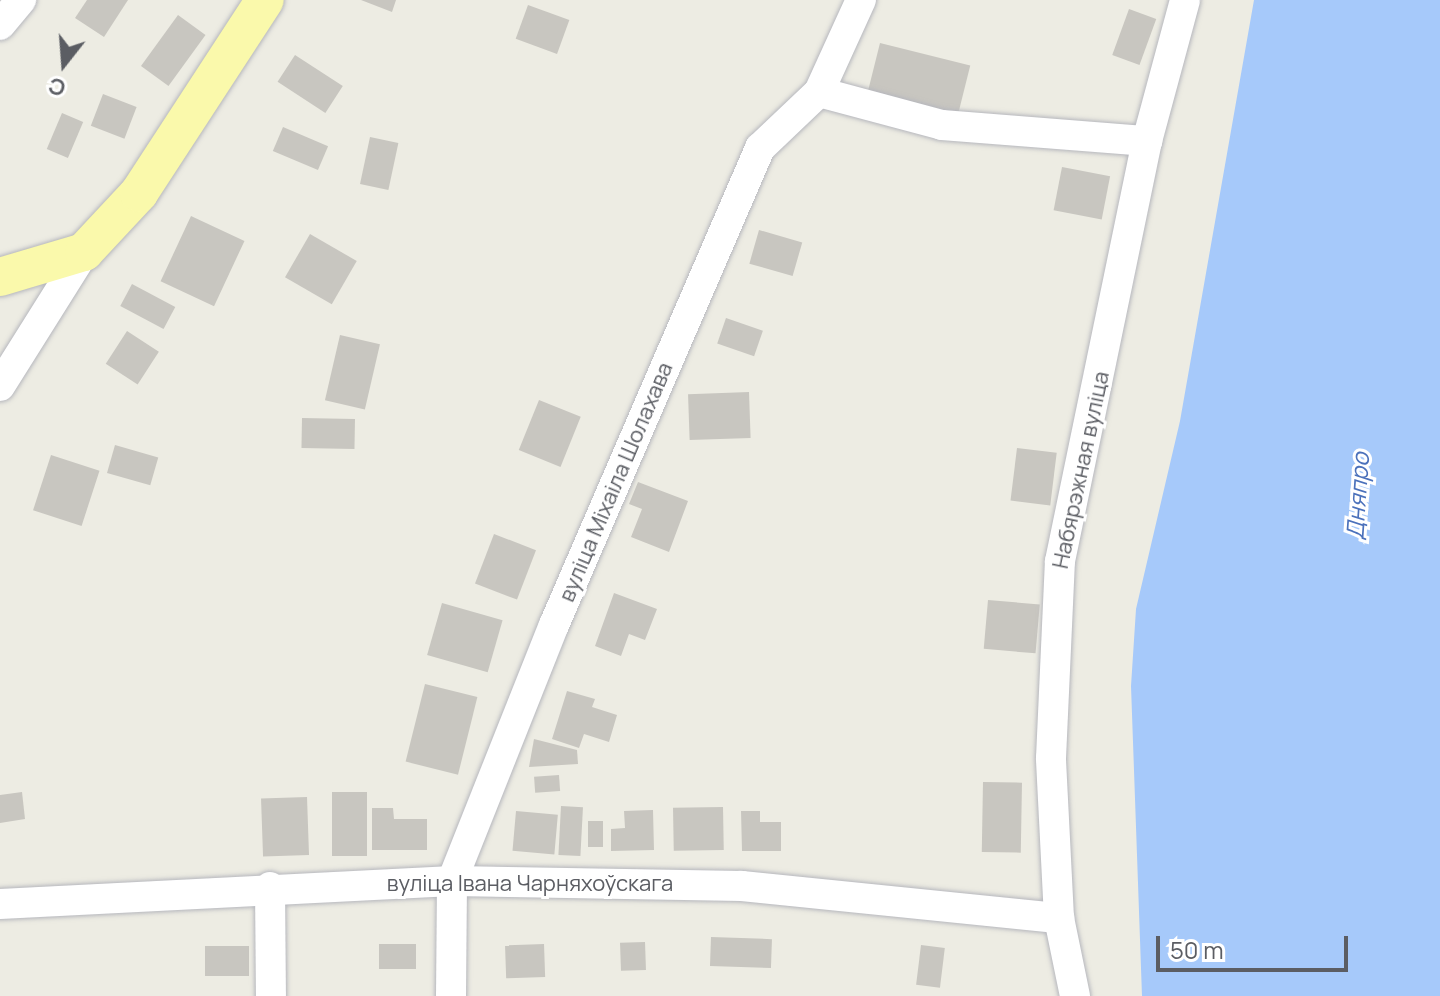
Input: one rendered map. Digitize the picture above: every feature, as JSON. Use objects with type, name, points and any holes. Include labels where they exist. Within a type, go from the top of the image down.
[{"type":"main road","points":[[0,277],[84,252],[139,193],[265,0]]},
{"type":"street","points":[[0,25],[21,0]]},
{"type":"street","name":"вуліца Міхаіла Шолахава","points":[[451,996],[452,881],[554,625],[760,148],[819,92],[861,0]]},
{"type":"street","name":"Набярэжная вуліца","points":[[1075,996],[1059,918],[1051,758],[1060,561],[1147,141],[1185,0]]},
{"type":"street","points":[[819,92],[942,125],[1147,141]]},
{"type":"street","points":[[0,386],[84,252]]},
{"type":"street","name":"вуліца Івана Чарняхоўскага","points":[[0,904],[270,887],[452,881],[742,886],[1059,918]]},
{"type":"street","points":[[270,887],[271,996]]},
{"type":"water","name":"Дняпро","points":[[1254,0],[1440,0],[1440,996],[1142,996],[1131,686],[1136,609],[1180,421]]},
{"type":"building","points":[[87,0],[128,0],[104,37],[75,18]]},
{"type":"building","points":[[361,0],[396,0],[392,12]]},
{"type":"building","points":[[528,5],[569,20],[557,54],[516,39]]},
{"type":"building","points":[[1129,9],[1156,19],[1139,65],[1112,55]]},
{"type":"building","points":[[178,15],[206,35],[168,86],[141,66]]},
{"type":"building","points":[[880,43],[970,65],[958,116],[867,93]]},
{"type":"building","points":[[295,55],[343,86],[325,113],[278,82]]},
{"type":"building","points":[[103,94],[137,107],[124,139],[91,126]]},
{"type":"building","points":[[62,113],[83,122],[68,158],[47,149]]},
{"type":"building","points":[[283,127],[328,146],[318,170],[273,151]]},
{"type":"building","points":[[370,137],[398,143],[388,190],[360,184]]},
{"type":"building","points":[[1062,167],[1110,176],[1102,220],[1054,210]]},
{"type":"building","points":[[191,216],[244,241],[214,306],[161,281]]},
{"type":"building","points":[[759,230],[802,242],[793,276],[749,264]]},
{"type":"building","points":[[310,234],[357,261],[332,304],[285,277]]},
{"type":"building","points":[[132,284],[175,307],[164,329],[120,306]]},
{"type":"building","points":[[726,318],[763,331],[754,356],[717,344]]},
{"type":"building","points":[[127,331],[159,352],[138,384],[106,364]]},
{"type":"building","points":[[340,335],[380,344],[365,410],[325,400]]},
{"type":"building","points":[[749,392],[751,438],[690,440],[688,394]]},
{"type":"building","points":[[539,400],[581,417],[560,467],[519,450]]},
{"type":"building","points":[[302,418],[355,419],[354,449],[301,448]]},
{"type":"building","points":[[115,445],[158,457],[150,485],[107,473]]},
{"type":"building","points":[[1017,448],[1057,453],[1050,505],[1011,501]]},
{"type":"building","points":[[51,455],[100,471],[82,526],[33,510]]},
{"type":"building","points":[[638,482],[688,501],[669,552],[631,537],[642,509],[629,504]]},
{"type":"building","points":[[494,534],[536,550],[517,600],[475,583]]},
{"type":"building","points":[[614,593],[657,609],[645,640],[629,634],[621,656],[595,646]]},
{"type":"building","points":[[988,600],[1040,605],[1036,653],[984,649]]},
{"type":"building","points":[[442,603],[503,620],[488,672],[427,655]]},
{"type":"building","points":[[425,684],[477,697],[458,775],[406,762]]},
{"type":"building","points":[[567,691],[595,699],[592,707],[617,715],[609,742],[584,734],[579,748],[552,739]]},
{"type":"building","points":[[534,739],[577,750],[578,764],[529,767]]},
{"type":"building","points":[[559,775],[560,791],[535,793],[534,777]]},
{"type":"building","points":[[983,782],[1022,783],[1021,853],[982,852]]},
{"type":"building","points":[[22,792],[25,819],[0,823],[0,795]]},
{"type":"building","points":[[332,792],[367,792],[367,856],[332,856]]},
{"type":"building","points":[[307,797],[309,855],[263,857],[261,799]]},
{"type":"building","points":[[561,806],[583,807],[580,856],[558,855]]},
{"type":"building","points":[[723,807],[724,850],[674,851],[673,808]]},
{"type":"building","points":[[372,808],[393,808],[394,819],[427,819],[427,850],[372,850]]},
{"type":"building","points":[[653,810],[654,850],[611,851],[611,829],[625,828],[624,811]]},
{"type":"building","points":[[516,811],[558,815],[554,855],[513,851]]},
{"type":"building","points":[[741,811],[760,811],[760,822],[781,822],[781,851],[742,851]]},
{"type":"building","points":[[588,821],[603,821],[603,847],[588,847]]},
{"type":"building","points":[[711,937],[772,939],[771,968],[710,966]]},
{"type":"building","points":[[645,942],[646,970],[621,971],[620,943]]},
{"type":"building","points":[[379,944],[416,944],[416,969],[379,969]]},
{"type":"building","points":[[544,944],[545,977],[506,978],[505,945]]},
{"type":"building","points":[[921,945],[945,948],[940,988],[916,985]]},
{"type":"building","points":[[205,946],[249,946],[249,976],[205,976]]}]
